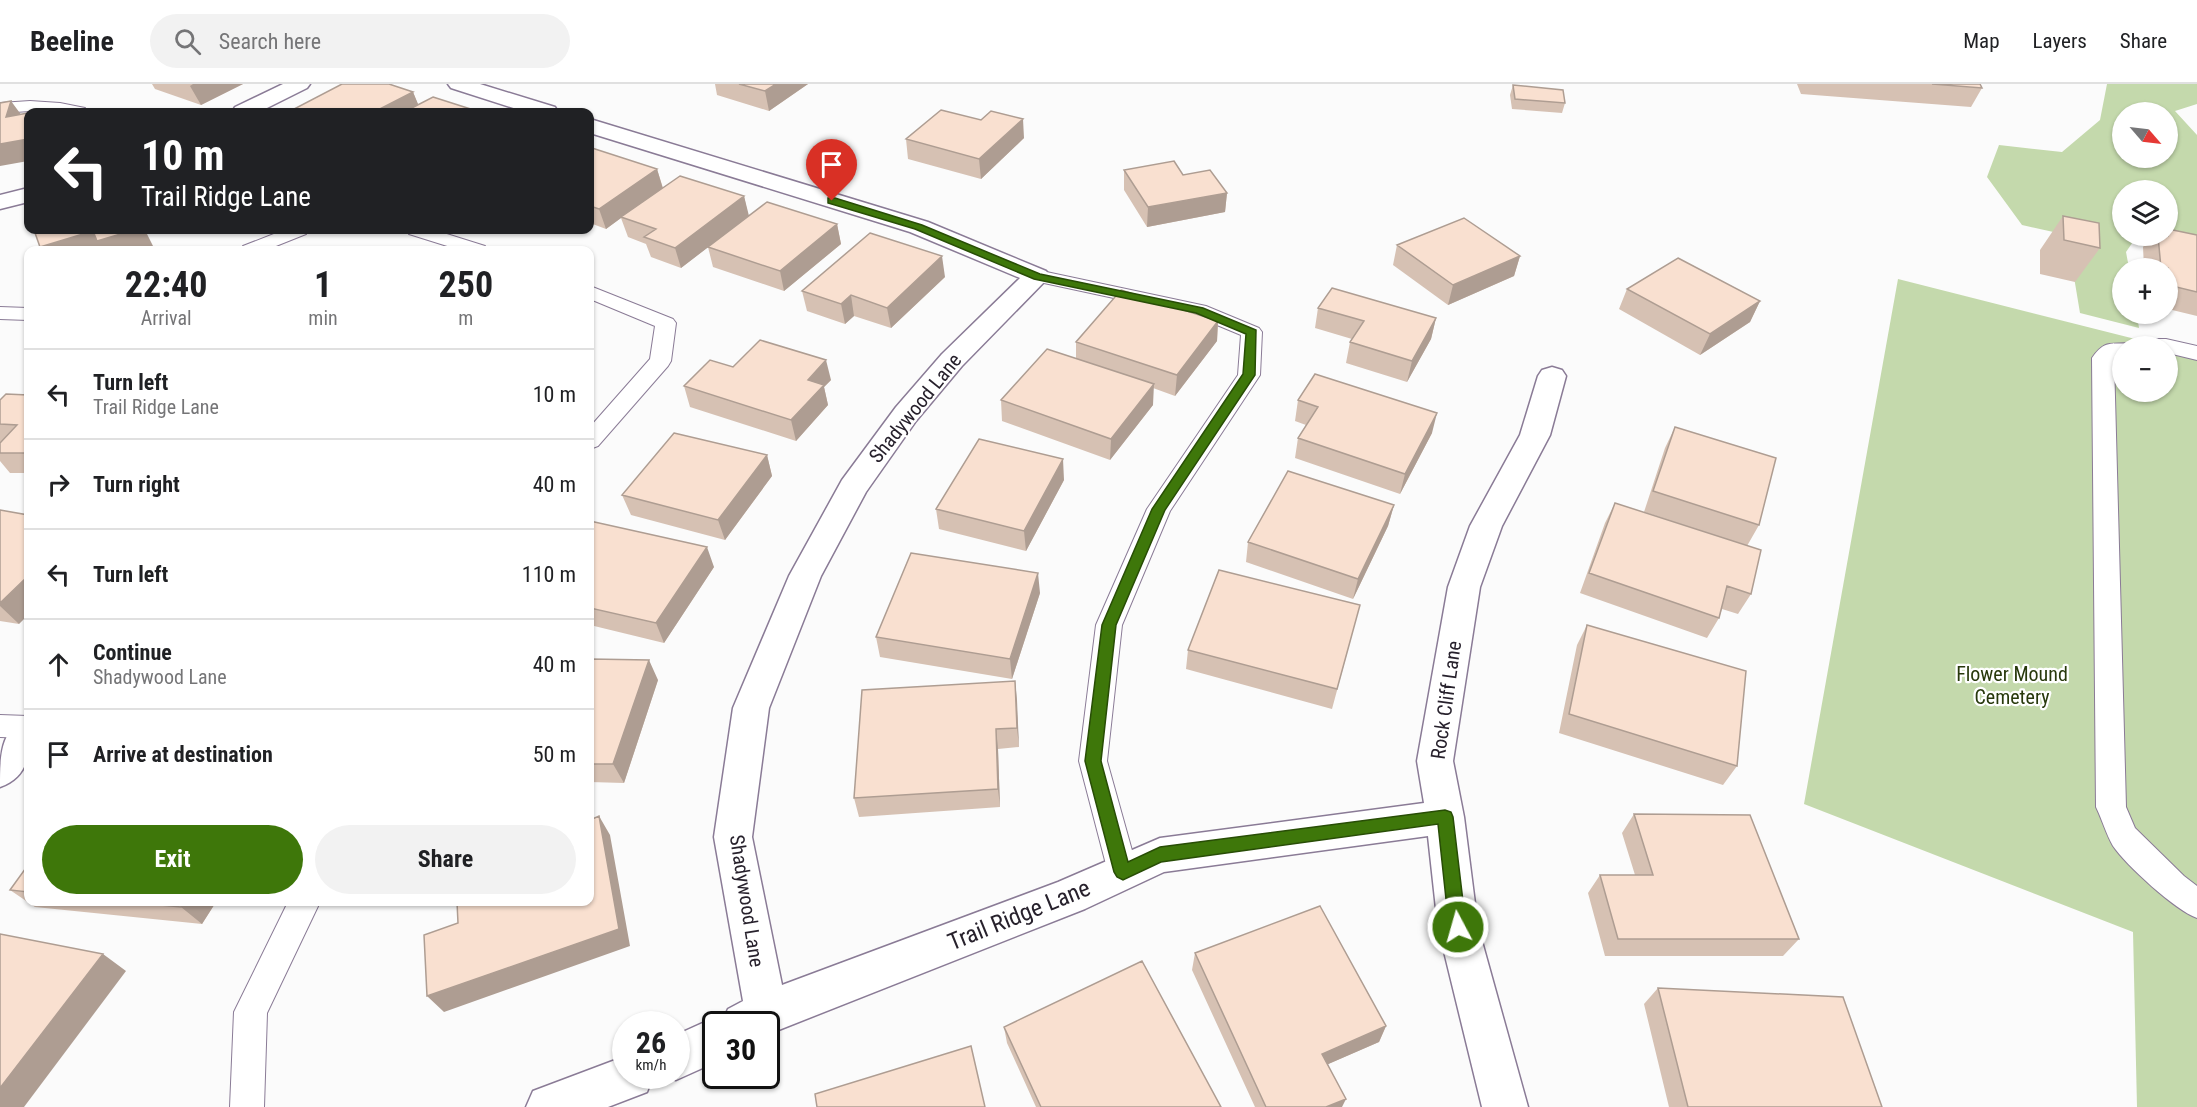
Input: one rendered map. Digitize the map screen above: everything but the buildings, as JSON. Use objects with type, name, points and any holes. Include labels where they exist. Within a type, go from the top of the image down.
[{"type":"street","points":[[251,108],[300,84]]},
{"type":"street","points":[[458,84],[534,108]]},
{"type":"street","points":[[594,127],[919,227],[1037,276]]},
{"type":"street","points":[[0,202],[24,196]]},
{"type":"street","name":"Shadywood Lane","points":[[753,1011],[733,837],[751,708],[805,576],[853,488],[906,414],[952,360],[1037,276]]},
{"type":"street","name":"Rock Cliff Lane","points":[[1505,1107],[1458,927],[1445,817],[1435,760],[1464,587],[1486,526],[1535,435],[1552,376]]},
{"type":"street","points":[[0,771],[24,738]]},
{"type":"street","name":"Trail Ridge Lane","points":[[772,1011],[1071,896],[1160,855],[1445,817]]},
{"type":"street","points":[[549,1107],[612,1083]]},
{"type":"lane","points":[[0,108],[18,105],[66,108]]},
{"type":"lane","points":[[259,246],[289,234]]},
{"type":"lane","points":[[428,234],[466,246]]},
{"type":"lane","points":[[1037,276],[1199,310],[1252,332],[1249,375],[1159,509],[1109,625],[1093,761],[1123,872]]},
{"type":"lane","points":[[594,294],[666,323],[660,361],[594,436]]},
{"type":"lane","points":[[0,313],[24,314]]},
{"type":"lane","points":[[2178,349],[2197,353]]},
{"type":"lane","points":[[2112,350],[2103,358],[2111,807],[2124,837],[2173,886],[2197,904]]},
{"type":"lane","points":[[0,726],[24,727]]},
{"type":"lane","points":[[247,1107],[251,1012],[302,906]]},
{"type":"green space","points":[[2107,84],[2197,84],[2197,104],[2178,110],[2178,102],[2112,102],[2112,168],[2178,168],[2178,114],[2197,135],[2197,238],[2178,236],[2178,180],[2112,180],[2112,246],[2130,246],[2126,252],[2127,258],[2112,258],[2112,321],[2080,313],[2067,235],[2022,225],[1987,177],[1999,145],[2062,152],[2100,120]]},
{"type":"green space","name":"Flower Mound Cemetery","points":[[1898,279],[2123,336],[2112,336],[2112,402],[2178,402],[2178,350],[2197,355],[2197,1107],[2137,1107],[2133,932],[1804,804]]},
{"type":"green space","points":[[2123,324],[2138,324],[2139,328]]},
{"type":"route","points":[[832,201],[919,227],[1037,276],[1199,310],[1252,332],[1249,375],[1159,509],[1109,625],[1093,761],[1123,872],[1160,855],[1445,817],[1458,927]]}]
